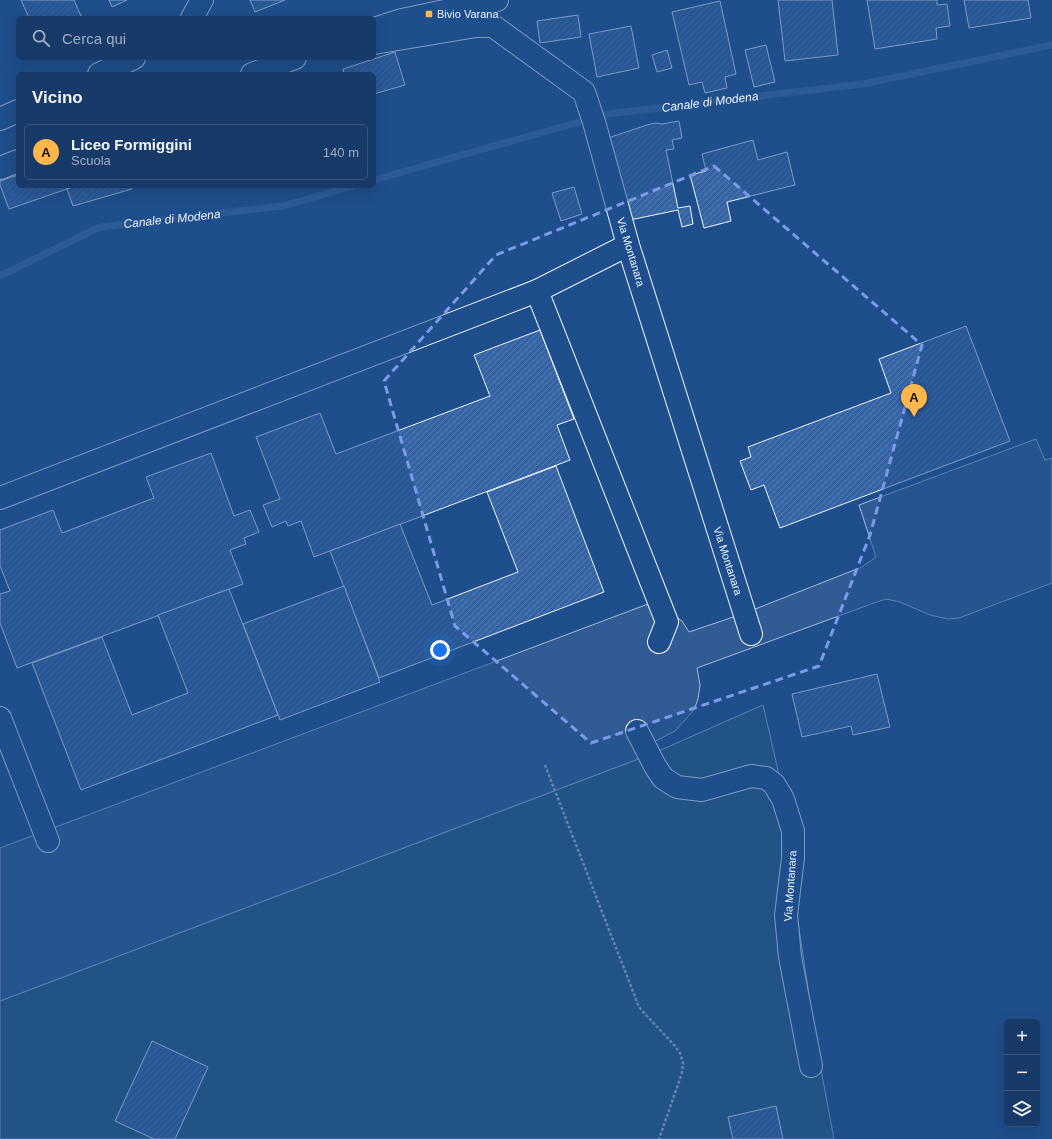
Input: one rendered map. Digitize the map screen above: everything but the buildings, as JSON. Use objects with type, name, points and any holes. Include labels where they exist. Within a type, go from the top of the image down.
[{"type":"main road","points":[[193,16],[202,0]]},
{"type":"main road","points":[[376,28],[402,20],[497,0]]},
{"type":"main road","name":"Via Montanara","points":[[376,43],[476,26],[493,26],[584,92],[628,245],[751,634]]},
{"type":"main road","points":[[103,72],[130,60]]},
{"type":"main road","points":[[257,72],[290,60]]},
{"type":"main road","points":[[0,119],[16,112]]},
{"type":"main road","points":[[0,168],[16,162]]},
{"type":"main road","points":[[0,498],[536,291],[628,245]]},
{"type":"main road","points":[[536,291],[667,622],[659,642]]},
{"type":"main road","points":[[0,718],[48,841]]},
{"type":"main road","name":"Via Montanara","points":[[637,731],[663,778],[677,787],[702,790],[751,776],[766,778],[774,784],[783,799],[793,831],[793,858],[786,915],[790,957],[811,1066]]},
{"type":"path","points":[[545,766],[636,1001],[639,1007],[680,1053],[683,1063],[682,1073],[659,1139]]},
{"type":"highlighted area","points":[[714,166],[922,345],[870,535],[819,666],[591,743],[455,626],[384,381],[496,255]]},
{"type":"shaded area","points":[[1036,439],[1045,460],[1052,458],[1052,583],[959,618],[948,619],[930,615],[900,602],[886,599],[697,668],[700,685],[698,699],[694,710],[675,731],[652,743],[654,753],[0,1001],[0,848],[648,604],[667,611],[682,621],[689,632],[745,613],[862,567],[876,557],[859,505]]},
{"type":"shaded area","points":[[763,705],[780,779],[794,895],[817,1048],[834,1139],[0,1139],[0,1001],[654,753]]},
{"type":"waterway","name":"Canale di Modena","points":[[376,179],[607,114],[863,84],[1052,45]]},
{"type":"waterway","name":"Canale di Modena","points":[[0,276],[100,227],[283,206],[346,188]]},
{"type":"place","name":"Bivio Varana","points":[[429,14]]},
{"type":"place","name":"Liceo Formiggini","points":[[914,417]]}]
